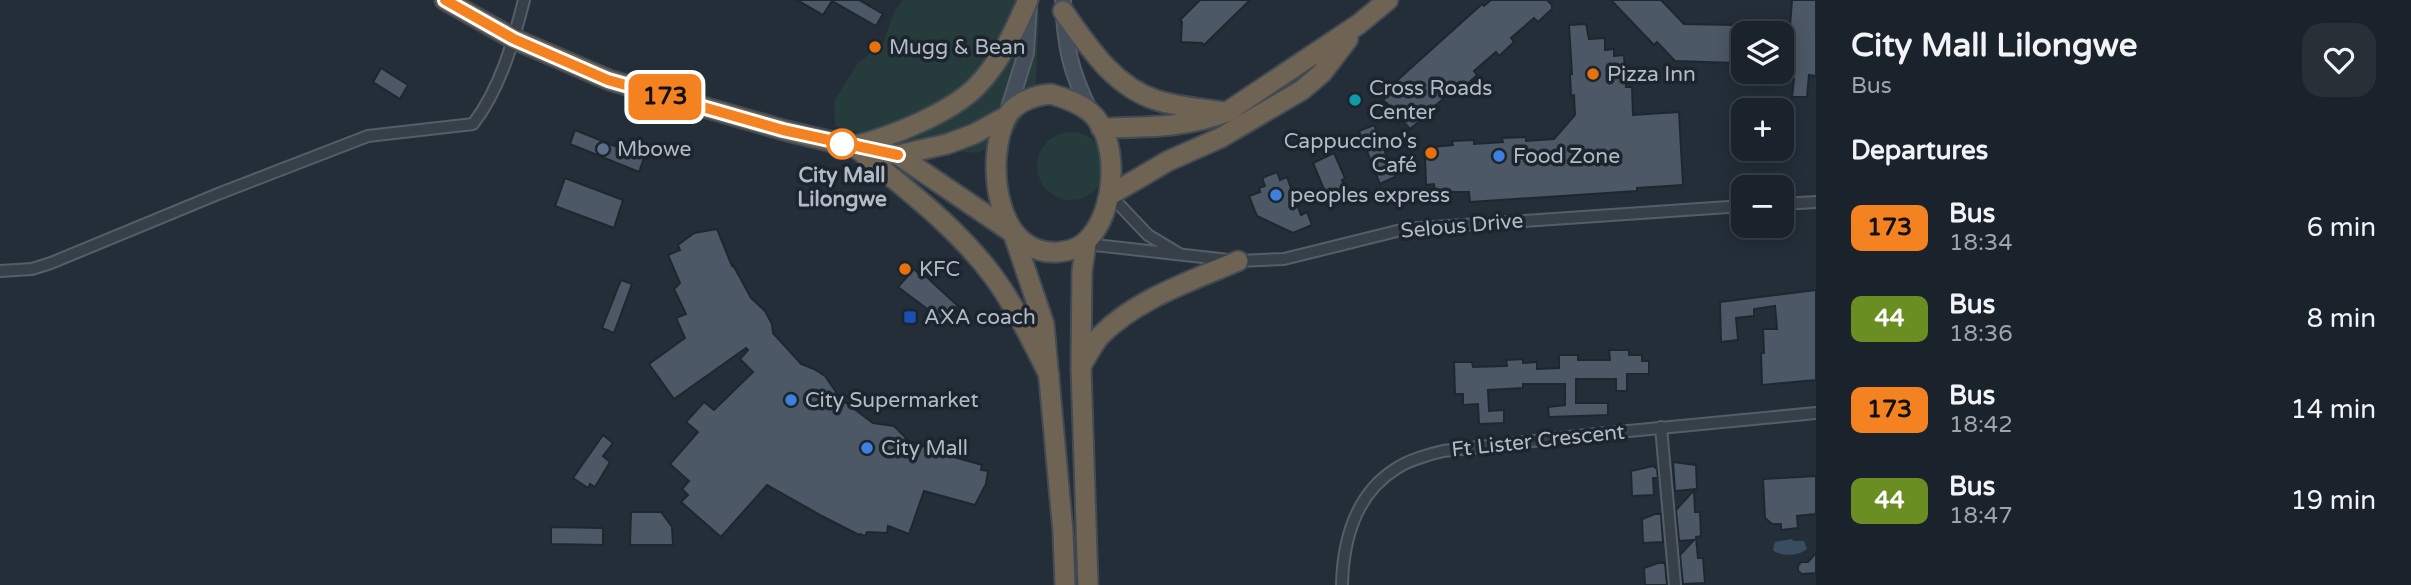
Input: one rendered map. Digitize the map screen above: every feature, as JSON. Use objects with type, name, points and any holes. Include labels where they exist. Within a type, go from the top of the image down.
[{"type":"highway","points":[[445,0],[514,39],[608,80],[783,130],[898,155],[1033,248],[1053,253],[1071,251],[1086,244]]},
{"type":"highway","points":[[854,146],[894,134],[928,118],[974,89],[1011,38],[1028,0]]},
{"type":"highway","points":[[1096,120],[1174,126],[1205,121],[1227,112],[1359,24],[1388,0]]},
{"type":"highway","points":[[1063,6],[1102,63],[1124,83],[1155,99],[1227,112]]},
{"type":"highway","points":[[1110,195],[1168,161],[1220,138],[1302,90],[1322,73],[1359,24]]},
{"type":"highway","points":[[898,155],[947,144],[974,134],[1038,95],[1052,94],[1069,99],[1096,120],[1110,155],[1112,172],[1110,195],[1099,226],[1086,244],[1082,271],[1081,367],[1088,585]]},
{"type":"highway","points":[[1007,116],[996,157],[997,183],[1002,210],[1013,233],[1044,324],[1063,532],[1065,585]]},
{"type":"highway","points":[[854,146],[921,202],[975,254],[1018,314],[1049,375]]},
{"type":"highway","points":[[1081,367],[1098,338],[1119,319],[1184,283],[1238,261]]},
{"type":"main road","points":[[1007,116],[1026,53],[1028,0]]},
{"type":"main road","points":[[1063,6],[1069,60],[1074,79],[1096,120]]},
{"type":"street","points":[[0,271],[32,269],[51,263],[368,136],[474,124],[486,107],[514,39],[524,0]]},
{"type":"street","name":"Selous Drive","points":[[1110,195],[1149,235],[1183,256]]},
{"type":"street","points":[[1794,203],[1816,202]]},
{"type":"street","name":"Selous Drive","points":[[1086,244],[1238,261],[1284,259],[1405,229],[1731,207]]},
{"type":"street","name":"Ft Lister Crescent","points":[[1342,585],[1345,546],[1354,519],[1364,500],[1379,482],[1398,467],[1443,451],[1816,413]]},
{"type":"street","points":[[1661,427],[1675,585]]},
{"type":"green space","points":[[903,0],[1038,0],[1035,98],[1014,131],[978,153],[916,148],[835,126],[834,101],[857,64],[883,43],[895,10]]},
{"type":"green space","points":[[1071,132],[1084,135],[1095,142],[1102,153],[1105,166],[1102,179],[1095,190],[1084,197],[1071,200],[1058,197],[1047,190],[1040,179],[1037,166],[1040,153],[1047,142],[1058,135]]},
{"type":"water","points":[[1791,539],[1804,541],[1807,549],[1790,555],[1773,550],[1775,542]]},
{"type":"building","points":[[797,0],[859,0],[883,14],[876,26],[832,1],[823,15]]},
{"type":"building","points":[[1200,0],[1250,0],[1204,45],[1181,42],[1180,20]]},
{"type":"building","points":[[1491,0],[1547,0],[1552,9],[1538,22],[1534,18],[1511,38],[1514,42],[1499,56],[1496,52],[1474,71],[1477,75],[1462,89],[1459,85],[1436,105],[1440,109],[1425,122],[1422,119],[1410,129],[1402,120],[1398,124],[1386,110],[1390,106],[1383,100],[1395,89],[1392,85],[1482,4],[1484,6]]},
{"type":"building","points":[[1611,0],[1661,0],[1684,24],[1731,25],[1731,63],[1675,61],[1657,42],[1654,45]]},
{"type":"building","points":[[1792,0],[1816,0],[1816,76],[1809,75],[1807,97],[1792,97],[1794,21],[1790,21]]},
{"type":"building","points":[[1586,24],[1589,39],[1605,38],[1605,50],[1614,49],[1614,56],[1624,55],[1626,87],[1632,87],[1633,115],[1679,112],[1683,185],[1637,188],[1637,191],[1470,202],[1469,192],[1435,192],[1434,184],[1426,185],[1425,158],[1433,158],[1432,147],[1453,145],[1452,141],[1474,140],[1474,144],[1503,142],[1502,138],[1526,137],[1526,141],[1554,139],[1575,115],[1574,95],[1571,96],[1569,25]]},
{"type":"building","points":[[381,68],[408,85],[400,99],[373,82]]},
{"type":"building","points":[[1374,125],[1395,177],[1380,184],[1359,131]]},
{"type":"building","points":[[575,130],[644,158],[639,172],[570,144]]},
{"type":"building","points":[[1334,153],[1345,178],[1342,180],[1347,191],[1328,199],[1313,163]]},
{"type":"building","points":[[1277,172],[1280,180],[1287,177],[1301,215],[1307,212],[1312,225],[1293,233],[1257,216],[1249,196],[1260,192],[1259,188],[1265,186],[1262,178]]},
{"type":"building","points":[[565,178],[623,200],[614,228],[555,206]]},
{"type":"building","name":"City Mall","points":[[717,229],[732,266],[751,298],[765,311],[772,324],[773,333],[801,364],[825,376],[841,399],[873,423],[894,426],[909,441],[982,465],[981,470],[988,471],[986,484],[975,505],[924,491],[909,534],[888,526],[887,533],[867,532],[865,536],[822,516],[767,485],[721,537],[681,502],[688,495],[682,489],[689,481],[670,464],[698,432],[686,422],[704,402],[714,410],[753,372],[740,359],[748,350],[746,348],[674,399],[649,364],[685,338],[676,318],[686,314],[674,289],[680,283],[668,255],[680,250],[678,245],[694,233]]},
{"type":"building","points":[[914,269],[918,273],[920,271],[958,306],[942,320],[898,287]]},
{"type":"building","points":[[621,280],[632,284],[614,333],[602,328]]},
{"type":"building","points":[[1816,290],[1816,380],[1762,385],[1763,329],[1777,329],[1775,306],[1754,309],[1754,316],[1736,318],[1738,340],[1721,342],[1720,302]]},
{"type":"building","points":[[1609,350],[1629,350],[1629,355],[1642,355],[1642,361],[1649,361],[1649,374],[1627,374],[1627,391],[1616,391],[1616,379],[1576,379],[1576,403],[1608,403],[1608,415],[1549,417],[1548,407],[1565,405],[1565,384],[1523,384],[1523,388],[1488,390],[1489,411],[1504,410],[1504,423],[1479,424],[1478,404],[1463,405],[1463,394],[1455,394],[1454,362],[1472,362],[1473,367],[1507,366],[1506,360],[1523,359],[1523,363],[1537,362],[1537,369],[1559,368],[1559,355],[1578,355],[1578,360],[1610,360]]},
{"type":"building","points":[[603,435],[613,443],[603,456],[610,462],[595,487],[590,484],[588,488],[573,478]]},
{"type":"building","points":[[1673,462],[1696,465],[1697,489],[1675,491]]},
{"type":"building","points":[[1653,466],[1657,469],[1658,478],[1653,478],[1654,495],[1632,496],[1631,471]]},
{"type":"building","points":[[1816,476],[1816,514],[1797,516],[1798,528],[1781,530],[1781,524],[1772,524],[1765,518],[1763,479]]},
{"type":"building","points":[[1694,490],[1695,512],[1700,512],[1701,536],[1696,537],[1698,558],[1703,558],[1705,583],[1683,584],[1680,555],[1694,540],[1679,541],[1676,510]]},
{"type":"building","points":[[631,512],[661,512],[672,527],[673,545],[630,545]]},
{"type":"building","points":[[1661,514],[1663,542],[1643,543],[1642,519]]},
{"type":"building","points":[[551,527],[603,528],[603,545],[551,544]]},
{"type":"building","points":[[1816,553],[1816,573],[1802,574],[1798,571],[1801,562],[1808,562]]},
{"type":"building","points":[[1665,563],[1667,585],[1645,585],[1644,568]]},
{"type":"bus line","name":"173","points":[[445,0],[514,39],[608,80],[783,130],[898,155]]},
{"type":"place","name":"Mugg & Bean","points":[[875,47]]},
{"type":"place","name":"Pizza Inn","points":[[1593,74]]},
{"type":"place","name":"Cross Roads Center","points":[[1355,100]]},
{"type":"place","name":"City Mall Lilongwe","points":[[842,144]]},
{"type":"place","name":"Mbowe","points":[[603,149]]},
{"type":"place","name":"Cappuccino's Café","points":[[1431,153]]},
{"type":"place","name":"Food Zone","points":[[1499,156]]},
{"type":"place","name":"peoples express","points":[[1276,195]]},
{"type":"place","name":"KFC","points":[[905,269]]},
{"type":"place","name":"AXA coach","points":[[910,317]]},
{"type":"place","name":"City Supermarket","points":[[791,400]]},
{"type":"place","name":"City Mall","points":[[867,448]]}]
